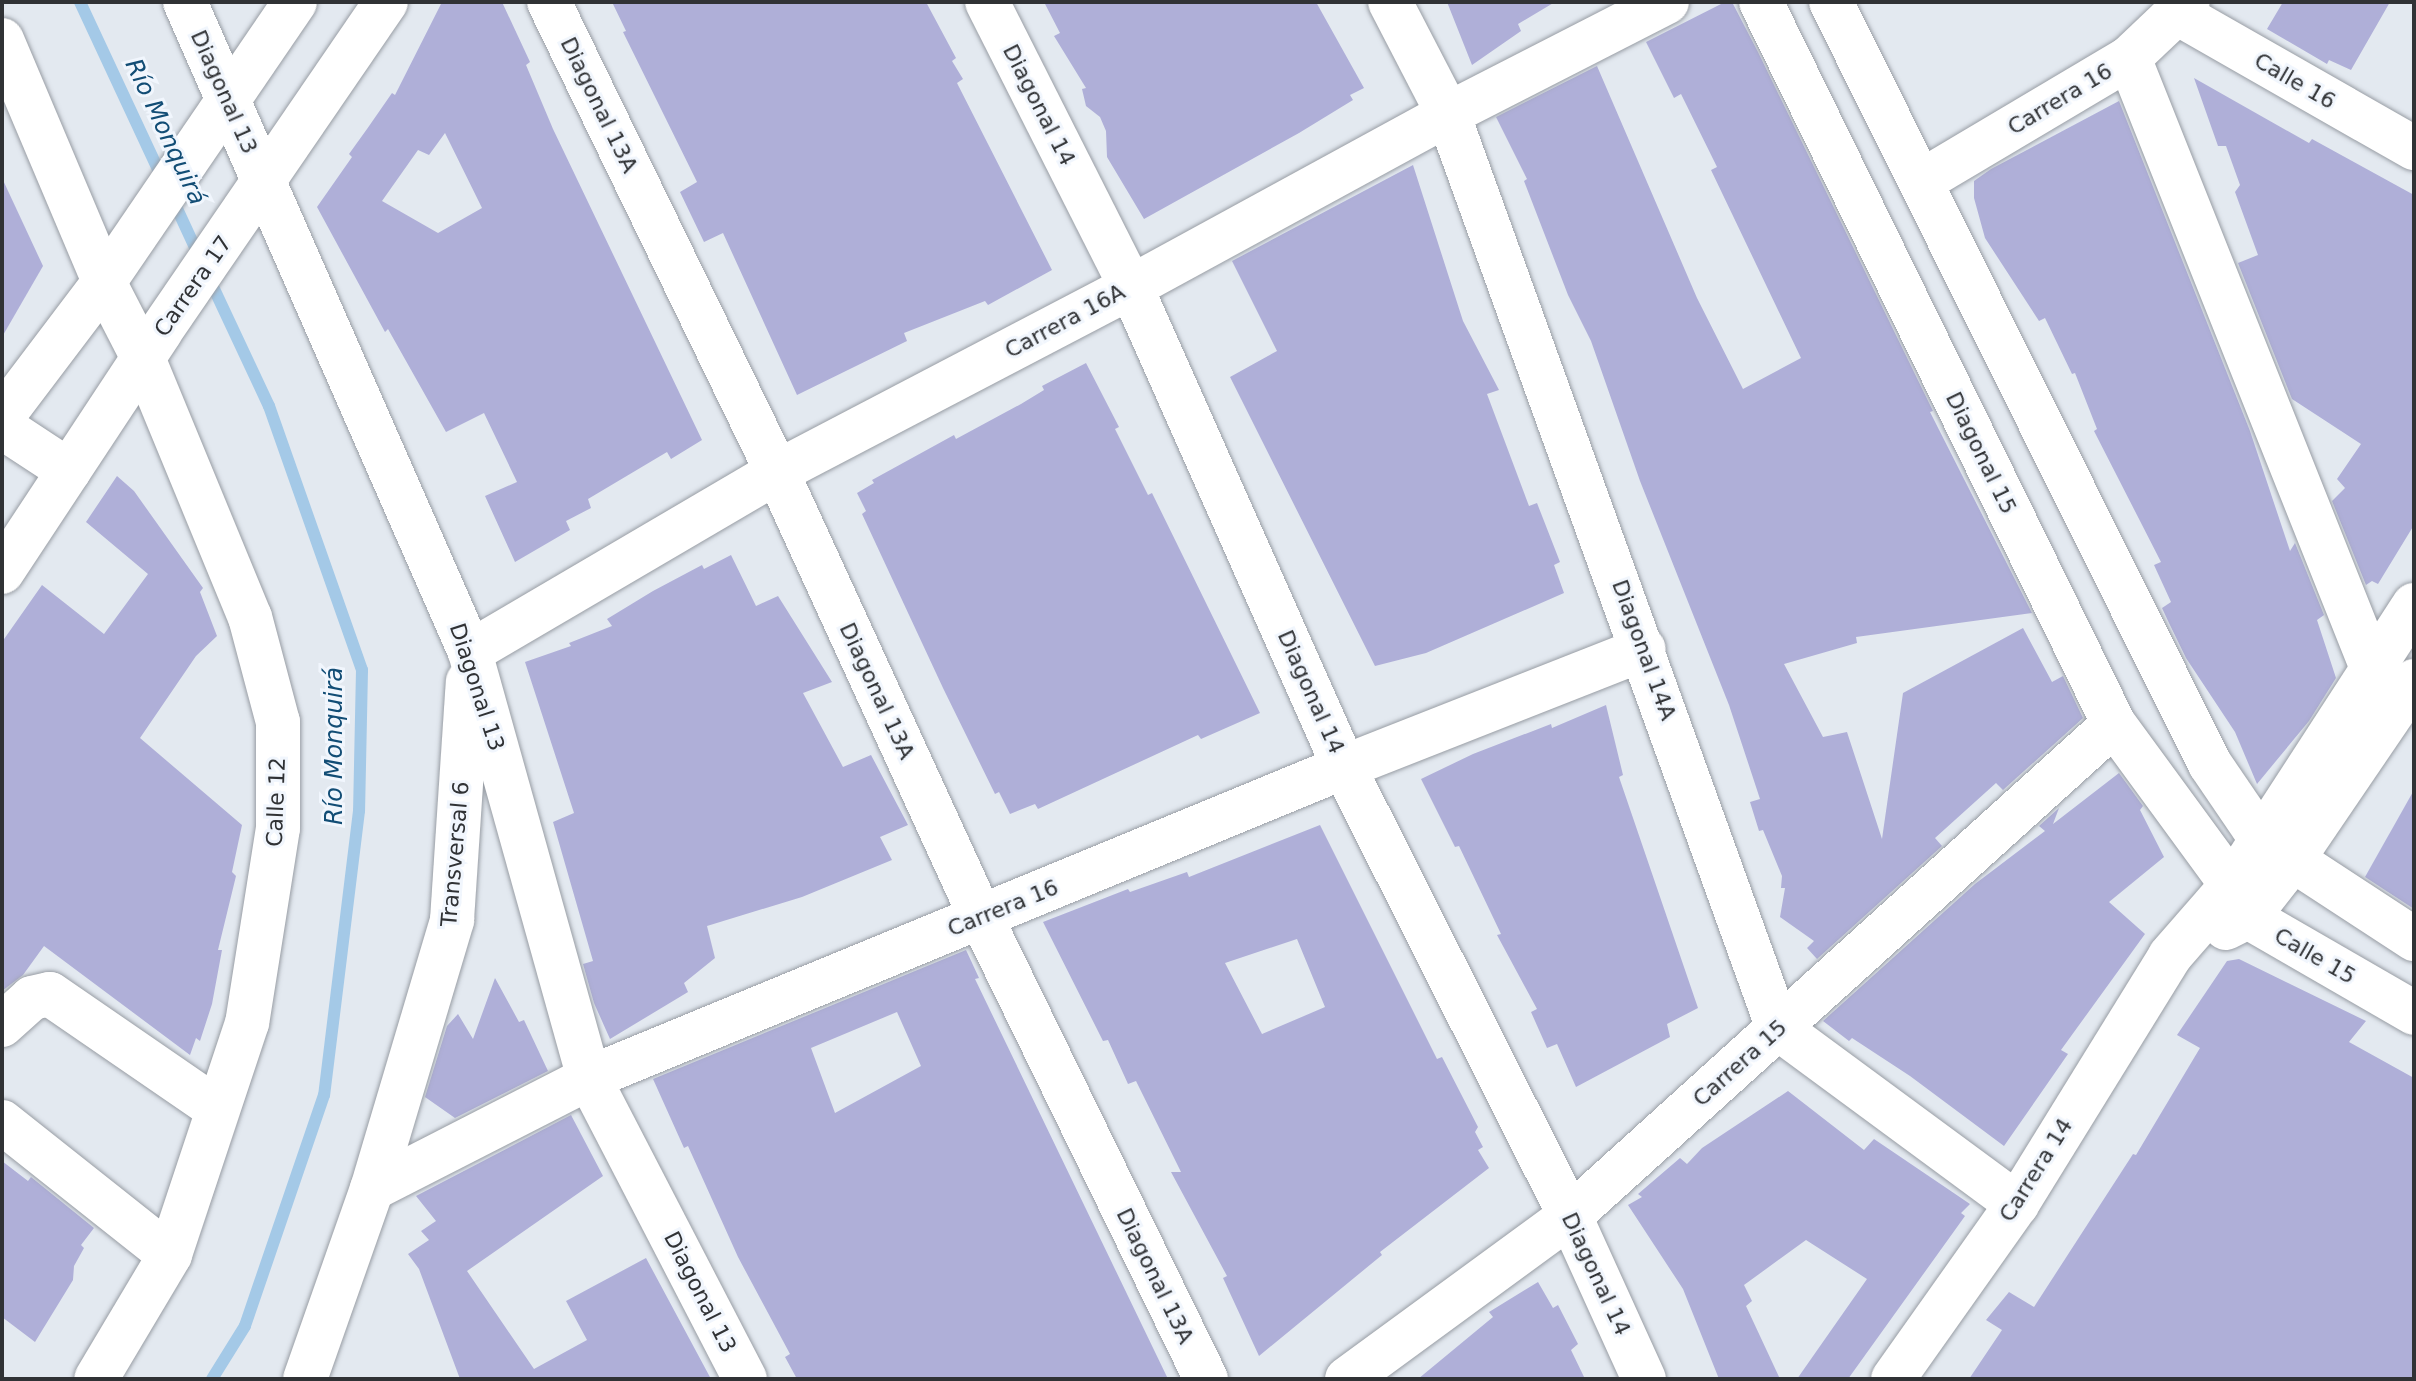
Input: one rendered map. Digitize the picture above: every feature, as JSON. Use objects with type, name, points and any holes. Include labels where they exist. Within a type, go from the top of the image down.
[{"type":"street","name":"Diagonal 13","points":[[185,2],[215,121],[470,652],[589,1078],[745,1379]]},
{"type":"street","points":[[2,417],[114,266],[295,2]]},
{"type":"street","name":"Carrera 17","points":[[2,572],[152,345],[386,2]]},
{"type":"street","name":"Diagonal 13A","points":[[549,2],[777,472],[981,917],[1206,1379]]},
{"type":"street","name":"Diagonal 14","points":[[987,2],[1131,287],[1344,767],[1570,1216],[1644,1379]]},
{"type":"street","name":"Diagonal 14A","points":[[1390,2],[1448,114],[1644,649],[1778,1028]]},
{"type":"street","name":"Carrera 16A","points":[[470,652],[777,472],[1131,287],[1448,114],[1667,2]]},
{"type":"street","name":"Diagonal 15","points":[[1761,2],[2114,724],[2240,901]]},
{"type":"street","points":[[1831,2],[2210,764],[2276,850],[2414,939]]},
{"type":"street","name":"Carrera 16","points":[[1922,181],[2129,58],[2182,8]]},
{"type":"street","name":"Calle 16","points":[[2182,8],[2414,148]]},
{"type":"street","points":[[2,40],[152,345]]},
{"type":"street","points":[[2129,58],[2401,685]]},
{"type":"street","name":"Calle 12","points":[[96,1379],[170,1255],[216,1108],[247,1023],[278,828],[278,722],[250,617],[152,345]]},
{"type":"street","points":[[2,427],[69,471]]},
{"type":"street","name":"Carrera 14","points":[[1893,1379],[2017,1204],[2170,956],[2240,901],[2401,685],[2414,605]]},
{"type":"street","name":"Carrera 16","points":[[372,1189],[589,1078],[1344,767],[1644,649]]},
{"type":"street","name":"Transversal 6","points":[[372,1189],[452,920],[470,652]]},
{"type":"street","name":"Carrera 15","points":[[1347,1379],[1570,1216],[2114,724]]},
{"type":"street","name":"Calle 15","points":[[2240,901],[2414,1013]]},
{"type":"street","points":[[2,1025],[32,998],[50,994],[216,1108]]},
{"type":"street","points":[[1778,1028],[2017,1204]]},
{"type":"street","points":[[2,1122],[170,1255]]},
{"type":"street","points":[[305,1379],[372,1189]]},
{"type":"building","points":[[442,2],[502,2],[530,62],[526,65],[553,129],[702,440],[671,459],[667,452],[588,499],[591,508],[566,521],[570,530],[515,562],[485,496],[517,482],[484,413],[446,432],[388,329],[385,332],[317,207],[352,157],[349,154],[392,93],[395,95]],"holes":[[[445,133],[482,208],[438,233],[382,201],[418,150],[429,155]]]},
{"type":"building","points":[[612,2],[926,2],[956,58],[952,61],[963,79],[957,83],[1052,270],[988,305],[985,301],[904,333],[907,341],[797,395],[723,233],[704,242],[680,192],[697,182],[623,32],[626,31]]},
{"type":"building","points":[[1044,2],[1316,2],[1364,88],[1350,95],[1353,100],[1299,133],[1144,219],[1107,157],[1106,131],[1100,117],[1086,106],[1082,89],[1086,88],[1054,36],[1060,33]]},
{"type":"building","points":[[1447,2],[1555,2],[1518,24],[1521,31],[1472,65]]},
{"type":"building","points":[[1725,2],[1732,2],[1758,52],[1933,411],[1930,412],[2032,613],[1856,637],[1857,643],[1784,664],[1823,737],[1847,732],[1882,839],[1903,693],[2023,628],[2052,682],[2063,676],[2083,718],[2003,790],[1996,783],[1935,838],[1942,846],[1817,959],[1807,948],[1814,941],[1780,917],[1785,888],[1781,888],[1782,876],[1763,830],[1759,831],[1750,802],[1760,799],[1729,705],[1640,481],[1591,341],[1568,295],[1524,181],[1527,179],[1496,117],[1597,66],[1697,298],[1743,389],[1801,358],[1711,170],[1717,167],[1681,94],[1674,98],[1646,42]]},
{"type":"building","points":[[2283,2],[2390,2],[2351,70],[2329,60],[2327,64],[2267,29]]},
{"type":"building","points":[[2194,78],[2309,143],[2312,139],[2414,195],[2414,525],[2378,584],[2372,581],[2366,585],[2332,501],[2345,488],[2337,479],[2361,444],[2292,399],[2238,263],[2258,255],[2235,192],[2240,185],[2226,146],[2218,146]]},
{"type":"building","points":[[2119,101],[2250,431],[2290,551],[2295,543],[2324,615],[2317,620],[2336,678],[2309,721],[2257,784],[2235,732],[2186,658],[2162,608],[2171,602],[2154,565],[2161,562],[2094,431],[2097,429],[2075,373],[2072,374],[2045,318],[2039,321],[1985,238],[1974,198],[1974,181],[1991,169]]},
{"type":"building","points":[[1413,165],[1463,321],[1499,390],[1487,394],[1529,506],[1537,503],[1560,562],[1554,565],[1564,593],[1426,653],[1375,666],[1230,377],[1277,351],[1232,261]]},
{"type":"building","points":[[2,178],[43,266],[2,337]]},
{"type":"building","points":[[1086,363],[1119,427],[1115,429],[1148,495],[1152,493],[1260,713],[1201,739],[1198,735],[1038,809],[1035,804],[1010,814],[999,792],[995,794],[943,688],[862,514],[866,511],[857,493],[874,483],[872,480],[954,435],[956,439],[1021,404],[1044,390],[1042,386]]},
{"type":"building","points":[[117,476],[134,491],[203,588],[200,592],[217,636],[196,656],[140,738],[242,825],[232,872],[236,876],[218,950],[222,950],[212,1004],[200,1041],[196,1038],[190,1055],[44,946],[23,975],[2,991],[2,642],[42,585],[104,634],[148,574],[86,522]]},
{"type":"building","points":[[731,555],[756,606],[778,596],[832,682],[803,693],[843,767],[871,755],[908,825],[880,837],[892,860],[802,897],[707,926],[715,958],[684,983],[688,992],[610,1039],[594,1003],[583,964],[593,961],[553,822],[574,813],[525,662],[571,646],[569,643],[612,626],[607,619],[653,591],[702,565],[704,569]]},
{"type":"building","points":[[1606,705],[1623,775],[1619,777],[1698,1008],[1667,1024],[1670,1037],[1576,1087],[1557,1044],[1547,1048],[1531,1012],[1537,1009],[1497,935],[1501,934],[1459,846],[1455,847],[1421,779],[1473,754],[1551,724],[1552,728]]},
{"type":"building","points":[[2119,773],[2143,806],[2140,810],[2164,857],[2109,902],[2145,934],[2061,1050],[2068,1054],[2004,1146],[1910,1076],[1852,1038],[1849,1041],[1823,1021],[1975,884],[2045,831],[2039,826],[2059,808],[2053,824]]},
{"type":"building","points":[[2414,790],[2414,909],[2365,877]]},
{"type":"building","points":[[1320,825],[1437,1059],[1442,1057],[1478,1127],[1475,1132],[1483,1147],[1478,1150],[1489,1168],[1380,1252],[1382,1255],[1259,1356],[1223,1278],[1227,1276],[1171,1172],[1181,1172],[1136,1081],[1128,1084],[1108,1040],[1103,1041],[1043,922],[1128,889],[1130,892],[1187,872],[1189,877]],"holes":[[[1297,939],[1325,1007],[1262,1034],[1225,963]]]},
{"type":"building","points":[[966,950],[979,978],[975,979],[1168,1379],[797,1379],[785,1357],[790,1354],[738,1257],[688,1146],[684,1148],[653,1079]],"holes":[[[897,1012],[921,1066],[835,1113],[811,1048]]]},
{"type":"building","points":[[2239,959],[2366,1021],[2349,1042],[2414,1078],[2414,1379],[1969,1379],[2002,1330],[1986,1320],[2009,1292],[2034,1307],[2133,1154],[2136,1155],[2200,1048],[2177,1035],[2227,961]]},
{"type":"building","points":[[495,978],[519,1022],[524,1020],[548,1071],[455,1118],[425,1097],[447,1026],[458,1014],[473,1039]]},
{"type":"building","points":[[1788,1091],[1864,1150],[1874,1139],[1970,1204],[1961,1213],[1965,1216],[1848,1379],[1797,1379],[1867,1279],[1806,1240],[1744,1285],[1752,1301],[1746,1306],[1780,1379],[1719,1379],[1683,1289],[1628,1205],[1642,1197],[1638,1194],[1680,1158],[1687,1164],[1702,1148]]},
{"type":"building","points":[[571,1115],[603,1176],[467,1271],[534,1369],[587,1340],[566,1301],[646,1258],[711,1379],[460,1379],[419,1269],[408,1254],[429,1240],[421,1231],[436,1221],[416,1196]]},
{"type":"building","points":[[2,1161],[28,1181],[31,1177],[94,1228],[81,1245],[84,1248],[74,1266],[73,1280],[35,1342],[2,1317]]},
{"type":"building","points":[[1538,1282],[1553,1308],[1558,1305],[1578,1344],[1571,1350],[1585,1379],[1418,1379],[1493,1317],[1489,1312]]},
{"type":"waterway","name":"Río Monquirá","points":[[80,2],[163,180]]},
{"type":"waterway","name":"Río Monquirá","points":[[173,200],[199,256]]},
{"type":"waterway","name":"Río Monquirá","points":[[208,276],[269,406],[362,670],[359,811],[324,1095],[245,1326],[212,1379]]}]
